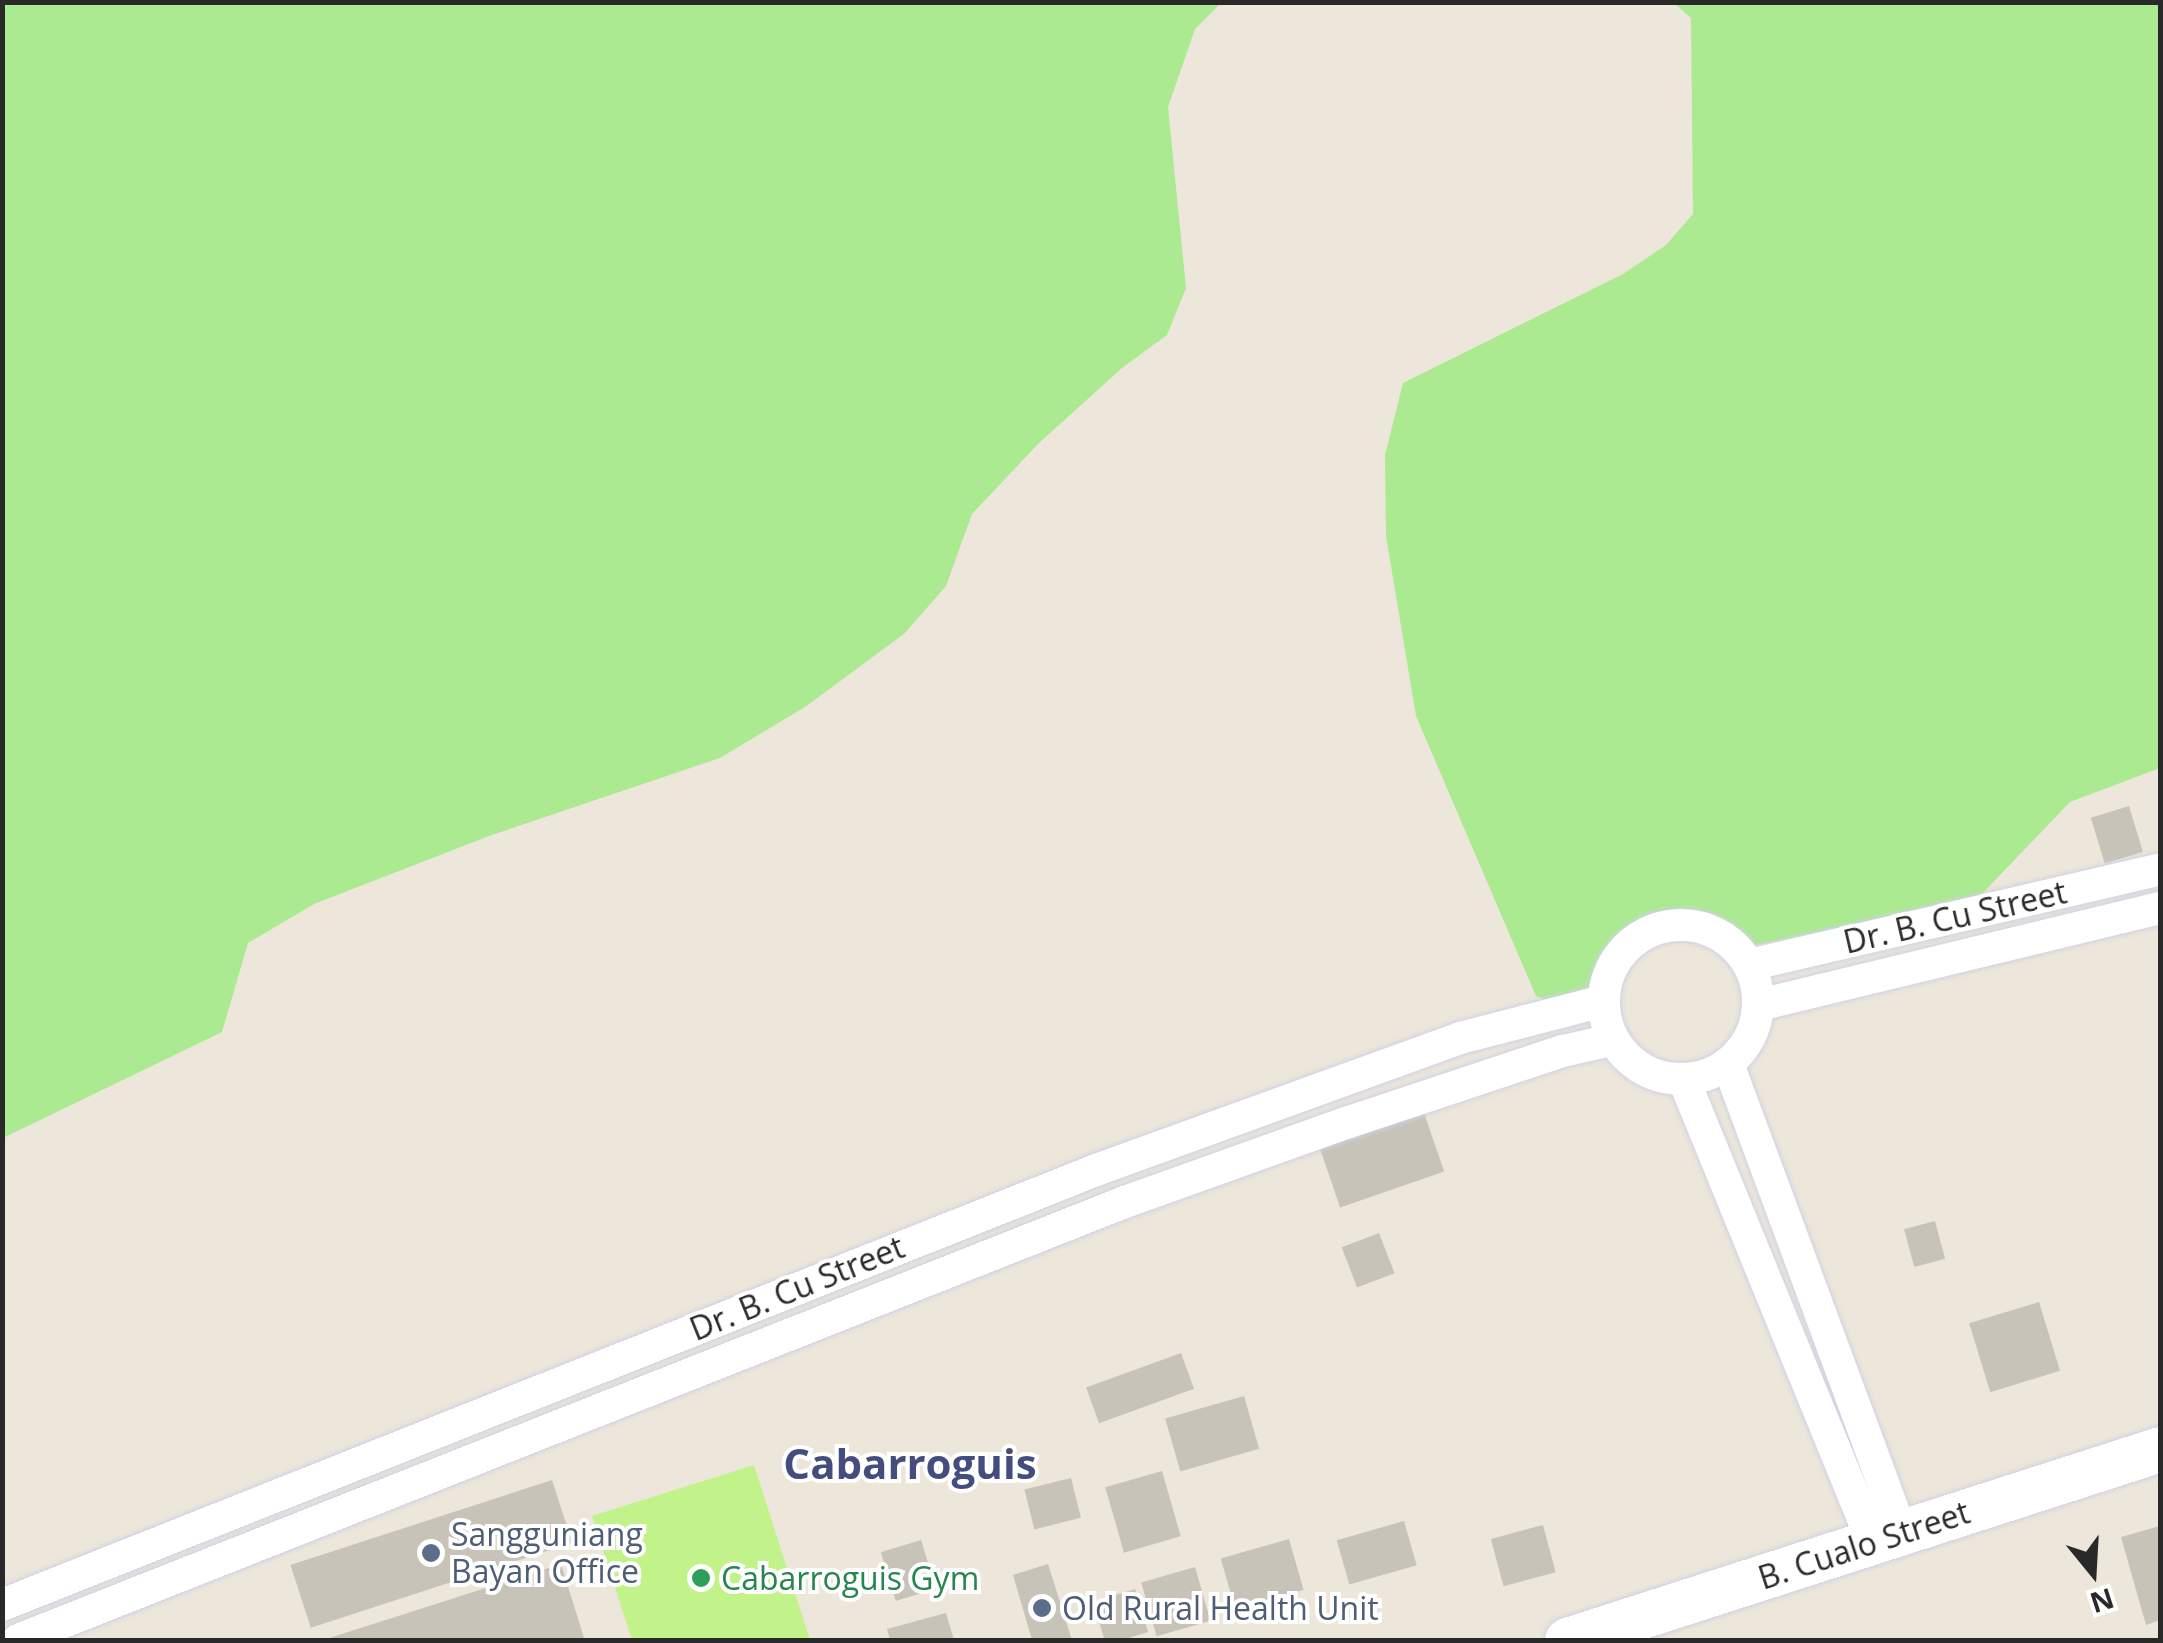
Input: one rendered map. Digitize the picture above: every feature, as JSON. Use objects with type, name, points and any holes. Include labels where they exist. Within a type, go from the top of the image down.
[{"type":"street","name":"Dr. B. Cu Street","points":[[1749,966],[2160,869]]},
{"type":"street","name":"Dr. B. Cu Street","points":[[1759,1005],[2160,908]]},
{"type":"street","points":[[1683,925],[1722,936],[1749,966],[1759,1005],[1747,1044],[1728,1064],[1684,1080],[1640,1069],[1612,1040],[1602,1001],[1614,962],[1627,946],[1662,927],[1683,925]]},
{"type":"street","name":"Dr. B. Cu Street","points":[[2,1605],[1096,1170],[1460,1038],[1602,1001]]},
{"type":"street","name":"Dr. B. Cu Street","points":[[18,1640],[1125,1202],[1346,1123],[1564,1051],[1612,1040]]},
{"type":"street","points":[[1728,1064],[1888,1538]]},
{"type":"street","points":[[1684,1080],[1888,1538]]},
{"type":"street","name":"B. Cualo Street","points":[[1566,1640],[2160,1449]]},
{"type":"green space","points":[[2,3],[1221,3],[1195,29],[1168,107],[1186,288],[1167,335],[1122,368],[1039,443],[972,514],[946,586],[904,634],[805,707],[720,758],[489,836],[314,904],[248,943],[222,1032],[3,1138]]},
{"type":"green space","points":[[1674,3],[2160,3],[2160,768],[2070,802],[1978,898],[1738,949],[1722,936],[1683,925],[1643,935],[1614,962],[1603,1001],[1605,1021],[1536,996],[1416,716],[1386,536],[1385,455],[1403,383],[1623,274],[1666,245],[1693,214],[1691,18]]},
{"type":"green space","name":"Cabarroguis Gym","points":[[754,1465],[810,1640],[632,1640],[592,1516]]},
{"type":"building","points":[[2129,806],[2143,852],[2105,864],[2091,818]]},
{"type":"building","points":[[1424,1113],[1444,1172],[1340,1207],[1320,1149]]},
{"type":"building","points":[[1935,1221],[1945,1259],[1914,1267],[1904,1229]]},
{"type":"building","points":[[1379,1233],[1394,1273],[1357,1287],[1342,1247]]},
{"type":"building","points":[[2039,1302],[2060,1371],[1990,1392],[1969,1323]]},
{"type":"building","points":[[1181,1353],[1194,1389],[1099,1423],[1086,1388]]},
{"type":"building","points":[[1244,1396],[1259,1449],[1180,1471],[1165,1419]]},
{"type":"building","points":[[1162,1471],[1181,1536],[1124,1553],[1105,1487]]},
{"type":"building","points":[[1071,1478],[1081,1518],[1034,1529],[1024,1490]]},
{"type":"building","name":"Sangguniang Bayan Office","points":[[552,1480],[572,1543],[311,1628],[290,1565]]},
{"type":"building","points":[[1404,1521],[1417,1565],[1349,1585],[1337,1540]]},
{"type":"building","points":[[1543,1525],[1556,1572],[1504,1586],[1491,1539]]},
{"type":"building","points":[[2160,1526],[2160,1620],[2146,1625],[2121,1537]]},
{"type":"building","points":[[1289,1539],[1304,1590],[1235,1610],[1221,1559]]},
{"type":"building","points":[[921,1540],[936,1589],[896,1601],[881,1552]]},
{"type":"building","points":[[561,1564],[584,1638],[323,1640]]},
{"type":"building","name":"Old Rural Health Unit","points":[[1048,1564],[1072,1640],[1032,1640],[1013,1575]]},
{"type":"building","points":[[1195,1567],[1210,1621],[1157,1636],[1141,1582]]},
{"type":"building","points":[[1135,1589],[1148,1632],[1122,1640],[1105,1640],[1093,1602]]},
{"type":"building","points":[[946,1613],[954,1640],[890,1640],[887,1629]]},
{"type":"place","name":"Sangguniang Bayan Office","points":[[431,1553]]},
{"type":"place","name":"Cabarroguis Gym","points":[[701,1578]]},
{"type":"place","name":"Old Rural Health Unit","points":[[1042,1608]]},
{"type":"district","name":"Cabarroguis","points":[[910,1463]]}]
